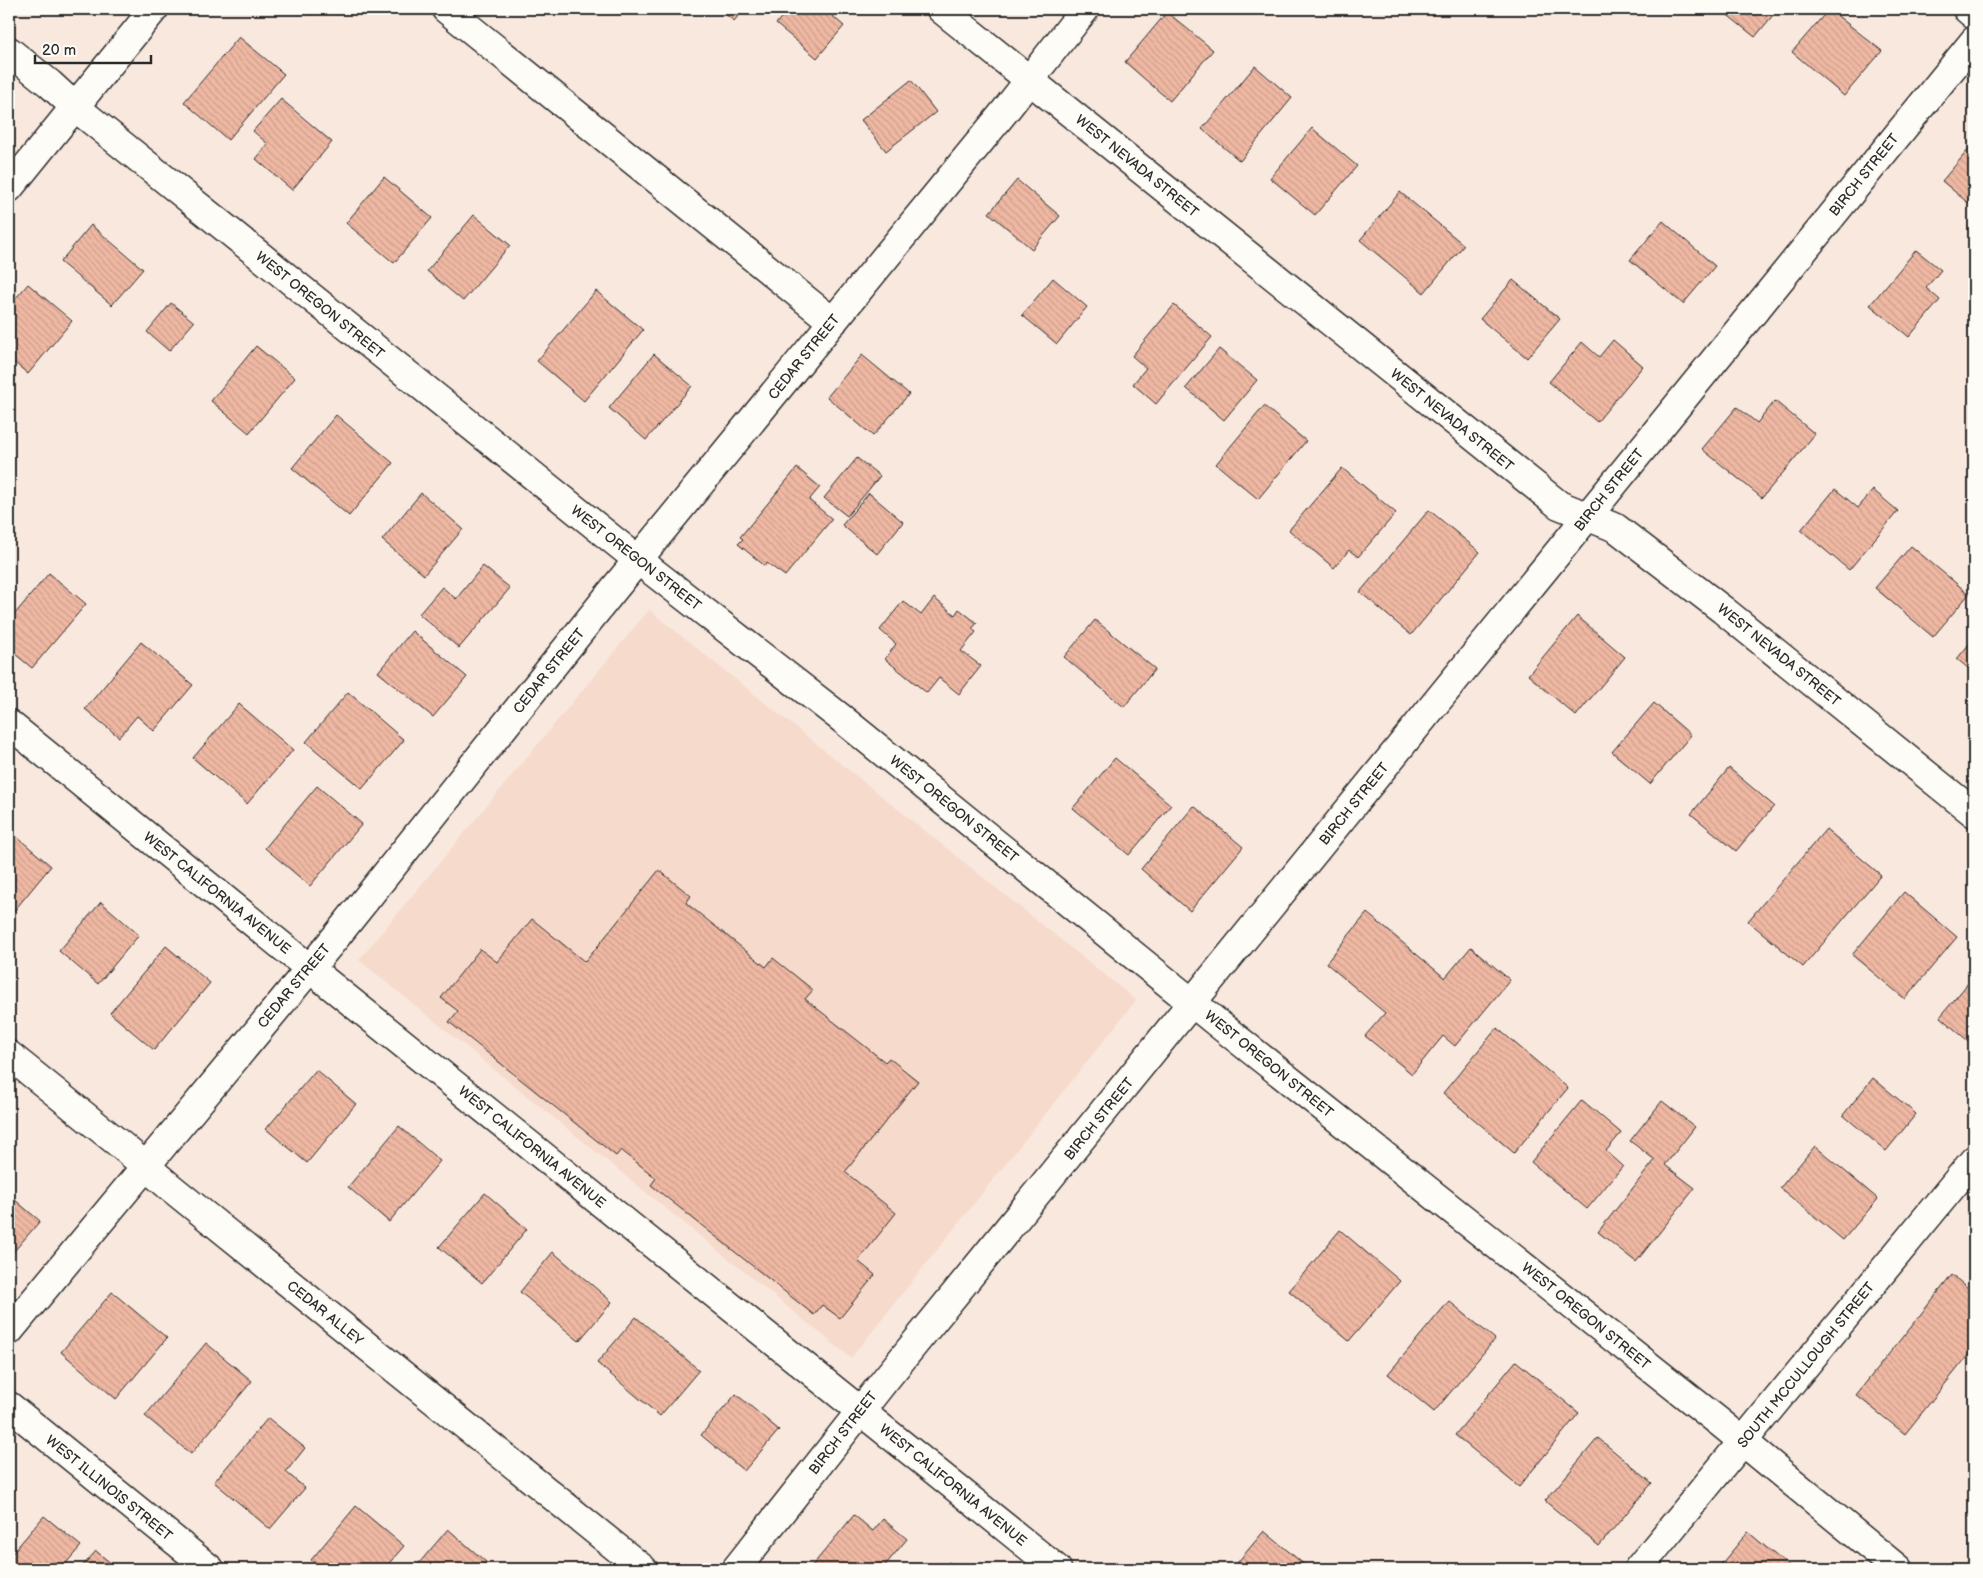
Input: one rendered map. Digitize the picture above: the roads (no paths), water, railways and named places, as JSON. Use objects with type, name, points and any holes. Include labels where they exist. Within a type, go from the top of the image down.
[{"type":"street","points":[[9,188],[154,9]]},
{"type":"street","points":[[446,9],[833,322]]},
{"type":"street","name":"WEST NEVADA STREET","points":[[941,9],[1560,506],[1616,528],[1723,610],[1974,813]]},
{"type":"street","name":"CEDAR STREET","points":[[9,1331],[309,968],[1085,9]]},
{"type":"street","points":[[1967,9],[1974,15]]},
{"type":"street","name":"BIRCH STREET","points":[[736,1569],[861,1411],[1974,41]]},
{"type":"street","name":"WEST OREGON STREET","points":[[9,50],[74,107],[638,560],[841,718],[1743,1442],[1898,1569]]},
{"type":"street","name":"WEST CALIFORNIA AVENUE","points":[[9,724],[1056,1569]]},
{"type":"street","name":"CEDAR ALLEY","points":[[9,1055],[643,1569]]},
{"type":"street","name":"SOUTH MCCULLOUGH STREET","points":[[1638,1569],[1974,1160]]},
{"type":"street","name":"WEST ILLINOIS STREET","points":[[9,1406],[210,1569]]}]
